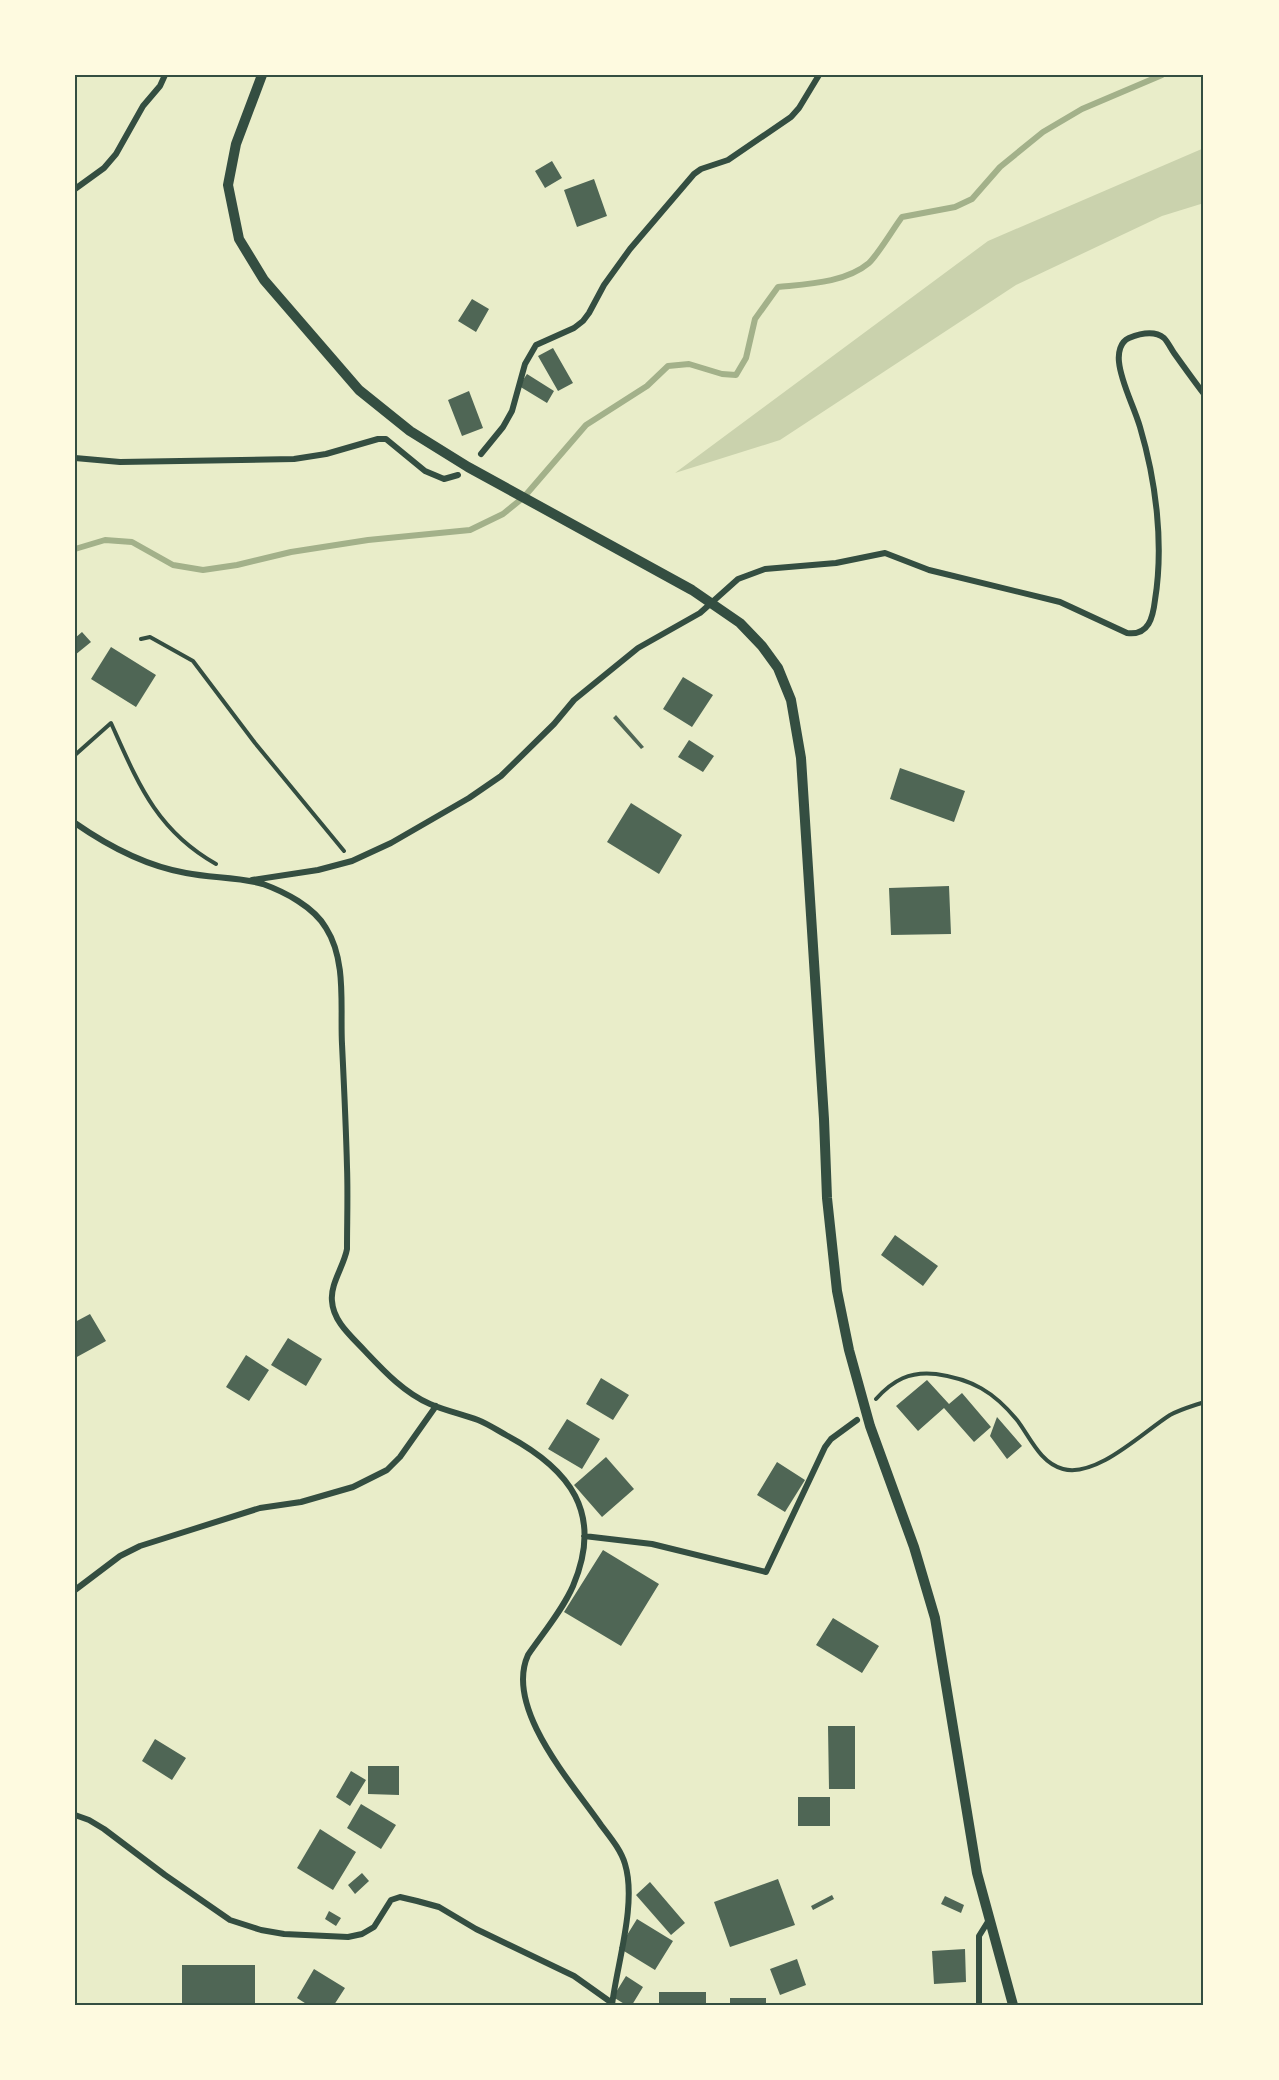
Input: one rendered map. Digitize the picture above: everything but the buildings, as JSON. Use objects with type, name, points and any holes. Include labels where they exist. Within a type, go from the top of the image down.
[{"type":"street","points":[[75,189],[104,168],[116,154],[142,106],[160,86],[165,75]]},
{"type":"street","points":[[262,75],[236,144],[228,185],[239,239],[264,280],[359,390],[410,431],[468,467],[692,590],[750,633],[771,658],[783,679],[795,717],[801,758],[827,1198],[837,1291],[849,1350],[870,1426],[914,1547],[935,1618],[977,1873],[1013,2005]]},
{"type":"street","points":[[481,454],[512,411],[525,364],[536,345],[574,328],[583,321],[604,285],[630,249],[694,174],[701,169],[728,160],[791,117],[819,75]]},
{"type":"street","points":[[249,881],[318,870],[352,861],[391,843],[430,820],[501,776],[535,744],[574,700],[638,648],[700,613],[738,579],[765,569],[836,562],[885,553],[929,570],[1060,602],[1127,633],[1136,634],[1144,629],[1151,620],[1158,586],[1156,505],[1140,428],[1119,363],[1119,350],[1125,340],[1138,334],[1149,333],[1163,337],[1204,394]]},
{"type":"street","points":[[75,458],[120,462],[294,459],[326,454],[378,439],[386,440],[425,471],[444,479],[458,475]]},
{"type":"street","points":[[75,823],[105,842],[146,861],[185,873],[249,881],[273,888],[306,908],[325,926],[336,951],[341,981],[347,1167],[347,1249],[332,1293],[334,1313],[348,1333],[389,1376],[418,1397],[436,1406],[478,1420],[533,1449],[558,1471],[571,1487],[579,1503],[584,1524],[583,1552],[573,1586],[528,1655],[524,1665],[522,1685],[524,1700],[541,1736],[625,1862],[629,1901],[612,2004],[574,1976],[476,1929],[439,1906],[400,1897],[391,1900],[374,1926],[362,1934],[348,1937],[284,1934],[261,1930],[230,1920],[104,1829],[75,1815]]},
{"type":"street","points":[[75,1590],[120,1556],[140,1546],[260,1508],[302,1502],[353,1487],[387,1470],[400,1457],[436,1406]]},
{"type":"street","points":[[584,1536],[652,1544],[766,1572],[825,1447],[831,1439],[857,1420]]},
{"type":"street","points":[[979,2005],[979,1935],[989,1920]]},
{"type":"path","points":[[141,639],[150,636],[194,662],[255,743],[352,861]]},
{"type":"path","points":[[75,755],[111,723],[152,806],[163,822],[185,844],[218,865]]},
{"type":"path","points":[[874,1401],[891,1383],[901,1378],[930,1373],[962,1378],[992,1395],[1017,1420],[1043,1458],[1064,1470],[1088,1467],[1104,1460],[1122,1451],[1171,1415],[1204,1402]]},
{"type":"green space","points":[[1204,148],[1204,203],[1162,216],[1016,285],[780,440],[675,473],[988,241]]},
{"type":"waterway","points":[[75,549],[105,540],[132,542],[173,565],[203,570],[237,565],[291,552],[368,540],[470,530],[503,514],[524,497],[586,425],[647,386],[668,366],[689,364],[722,374],[736,375],[746,358],[755,319],[778,287],[837,279],[859,270],[873,259],[902,217],[955,207],[972,199],[1000,167],[1043,132],[1082,109],[1162,75]]}]
